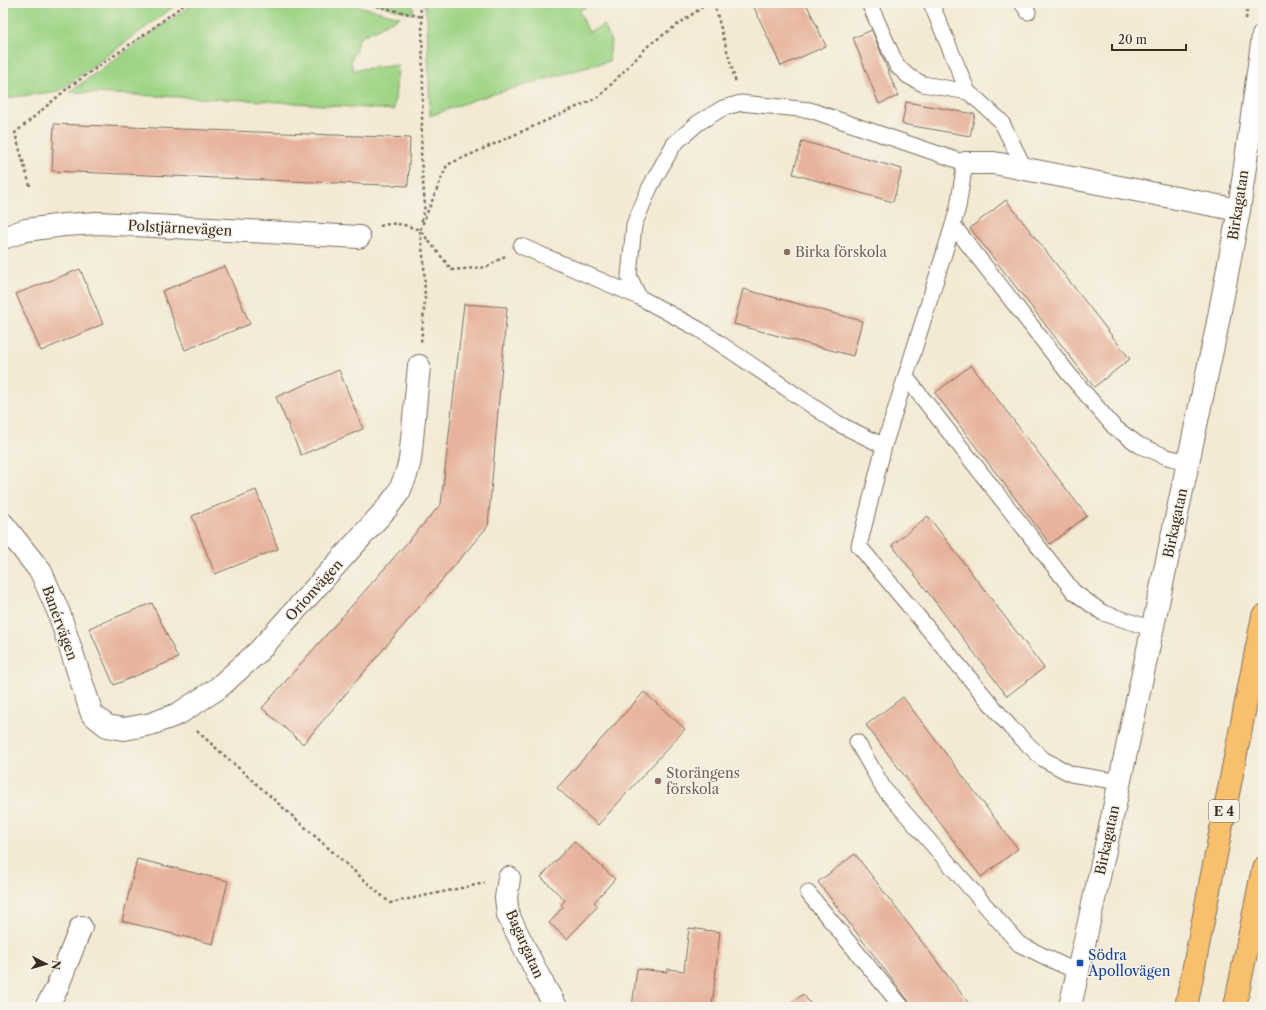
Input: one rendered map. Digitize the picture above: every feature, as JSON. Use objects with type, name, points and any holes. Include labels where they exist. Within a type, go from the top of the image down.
[{"type":"highway","name":"E 4","points":[[1186,1007],[1263,616]]},
{"type":"highway","points":[[1235,1007],[1263,868]]},
{"type":"street","name":"Birkagatan","points":[[1070,1007],[1153,630],[1217,327],[1239,210],[1263,36]]},
{"type":"street","points":[[965,162],[994,163],[1239,210]]},
{"type":"street","name":"Polstjärnevägen","points":[[3,238],[26,230],[64,225],[98,223],[359,237]]},
{"type":"street","name":"Orionvägen","points":[[107,726],[124,729],[151,724],[178,714],[217,689],[258,652],[387,508],[399,492],[410,460],[419,366]]},
{"type":"street","name":"Banérvägen","points":[[3,524],[41,572],[59,613],[92,714],[107,726]]},
{"type":"street","name":"Bagargatan","points":[[509,878],[506,898],[508,914],[538,977],[556,1007]]},
{"type":"street","points":[[46,1007],[56,990],[81,927]]},
{"type":"lane","points":[[869,3],[896,66],[908,76],[923,84],[968,92]]},
{"type":"lane","points":[[931,3],[968,92],[1001,121],[1025,169]]},
{"type":"lane","points":[[640,297],[629,276],[634,226],[650,187],[674,144],[698,123],[723,108],[741,103],[810,110],[965,162],[958,207],[953,226],[884,446],[859,546],[1011,728],[1043,759],[1071,774],[1120,782]]},
{"type":"lane","points":[[953,226],[1068,373],[1114,427],[1140,445],[1167,457],[1188,462]]},
{"type":"lane","points":[[521,246],[640,297],[700,330],[839,424],[884,446]]},
{"type":"lane","points":[[906,378],[1074,592],[1103,613],[1153,630]]},
{"type":"lane","points":[[857,742],[884,789],[1019,944],[1078,972]]},
{"type":"lane","points":[[808,893],[902,1007]]},
{"type":"path","points":[[30,186],[15,133],[69,87],[145,34],[186,3]]},
{"type":"path","points":[[364,3],[422,18]]},
{"type":"path","points":[[419,3],[422,18],[423,86],[421,159],[425,205],[420,230],[424,263],[425,299],[419,366]]},
{"type":"path","points":[[420,230],[447,165],[599,97],[649,45],[708,3]]},
{"type":"path","points":[[714,3],[741,103]]},
{"type":"path","points":[[359,237],[375,228],[389,223],[403,224],[420,230],[452,270],[487,267],[521,246]]},
{"type":"path","points":[[178,714],[390,902],[509,878]]},
{"type":"green space","points":[[3,3],[179,3],[59,91],[3,99]]},
{"type":"green space","points":[[194,3],[347,3],[400,17],[359,38],[351,62],[353,70],[398,65],[394,110],[265,101],[69,92]]},
{"type":"green space","points":[[373,3],[412,3],[414,14]]},
{"type":"green space","points":[[424,3],[554,3],[560,6],[568,3],[592,3],[579,11],[589,32],[604,25],[611,41],[609,61],[476,99],[430,116],[427,19]]},
{"type":"building","points":[[752,3],[806,3],[826,46],[781,66]]},
{"type":"building","points":[[872,30],[898,96],[879,104],[853,38]]},
{"type":"building","points":[[906,102],[975,114],[970,136],[902,124]]},
{"type":"building","points":[[54,124],[410,138],[408,186],[52,171]]},
{"type":"building","points":[[802,141],[902,169],[893,202],[793,174]]},
{"type":"building","points":[[1006,200],[1130,359],[1094,387],[970,228]]},
{"type":"building","points":[[225,266],[250,324],[185,350],[162,291]]},
{"type":"building","points":[[80,269],[103,324],[41,351],[16,294]]},
{"type":"building","points":[[743,289],[862,321],[853,356],[734,324]]},
{"type":"building","points":[[464,304],[507,307],[488,526],[303,744],[262,708],[441,504]]},
{"type":"building","points":[[971,365],[1087,516],[1050,544],[935,393]]},
{"type":"building","points":[[339,370],[363,429],[301,455],[276,397]]},
{"type":"building","points":[[256,490],[278,549],[215,574],[192,516]]},
{"type":"building","points":[[928,516],[1044,668],[1007,696],[892,545]]},
{"type":"building","points":[[152,603],[178,658],[114,685],[89,628]]},
{"type":"building","points":[[644,692],[685,729],[598,825],[557,788]]},
{"type":"building","points":[[903,697],[1018,849],[981,877],[866,725]]},
{"type":"building","points":[[574,841],[615,879],[594,902],[598,906],[567,939],[549,923],[563,907],[561,905],[565,900],[541,877]]},
{"type":"building","points":[[855,854],[970,1005],[968,1007],[913,1007],[818,882]]},
{"type":"building","points":[[137,859],[228,881],[213,944],[122,921]]},
{"type":"building","points":[[689,928],[720,932],[712,1007],[691,1007],[666,1004],[665,1007],[632,1007],[637,969],[667,972],[667,969],[684,971]]},
{"type":"building","points":[[803,994],[813,1007],[786,1007]]},
{"type":"place","name":"Birka förskola","points":[[787,252]]},
{"type":"place","name":"Storängens förskola","points":[[658,781]]},
{"type":"place","name":"Södra Apollovägen","points":[[1080,963]]}]
